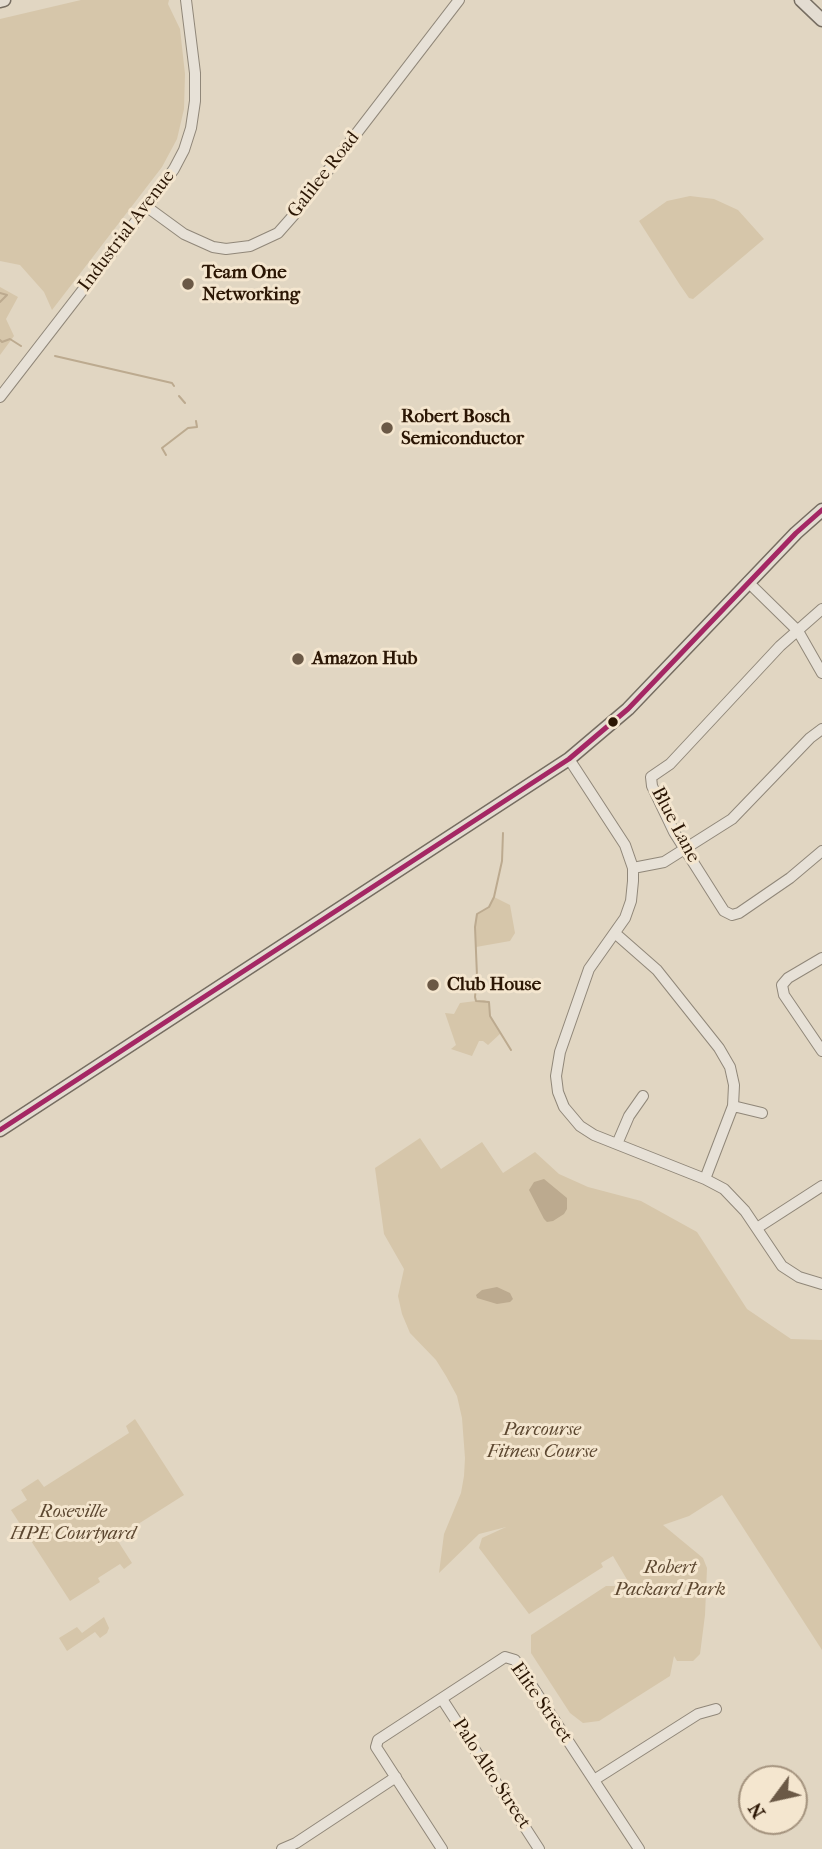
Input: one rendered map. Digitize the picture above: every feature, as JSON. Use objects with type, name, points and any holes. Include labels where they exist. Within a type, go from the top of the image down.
[{"type":"main road","points":[[801,0],[822,20]]},
{"type":"main road","points":[[0,1129],[569,759],[628,709],[748,582],[822,510]]},
{"type":"street","name":"Industrial Avenue","points":[[0,397],[174,169],[191,128],[195,101],[195,73],[186,0]]},
{"type":"street","name":"Galilee Road","points":[[147,207],[192,239],[214,247],[238,248],[268,239],[293,216],[459,0]]},
{"type":"street","points":[[748,582],[798,631],[822,673]]},
{"type":"street","points":[[798,631],[822,609]]},
{"type":"street","name":"Blue Lane","points":[[798,631],[780,646],[670,764],[651,777],[652,786],[674,832],[724,911],[732,915],[790,878],[822,851]]},
{"type":"street","points":[[632,868],[664,863],[738,814],[810,738],[822,729]]},
{"type":"street","points":[[569,759],[625,845],[632,868],[631,901],[616,934],[589,969],[560,1052],[556,1076],[561,1099],[574,1120],[594,1135],[705,1179],[732,1196],[782,1266],[799,1278],[822,1284]]},
{"type":"street","points":[[616,934],[651,962],[719,1048],[733,1075],[733,1106],[705,1179]]},
{"type":"street","points":[[822,958],[788,978],[782,985],[784,995],[822,1051]]},
{"type":"street","points":[[617,1144],[629,1116],[643,1096]]},
{"type":"street","points":[[733,1106],[762,1113]]},
{"type":"street","points":[[757,1228],[822,1186]]},
{"type":"street","name":"Elite Street","points":[[442,1699],[505,1657],[515,1660],[594,1780]]},
{"type":"street","points":[[442,1699],[379,1740],[376,1747],[442,1849]]},
{"type":"street","name":"Palo Alto Street","points":[[442,1699],[539,1849]]},
{"type":"street","points":[[639,1849],[594,1780],[698,1714],[716,1709]]},
{"type":"street","points":[[282,1849],[296,1843],[396,1777]]},
{"type":"green space","points":[[81,0],[169,0],[168,4],[180,29],[185,74],[184,109],[177,139],[162,167],[52,310],[44,292],[20,265],[0,261],[0,19]]},
{"type":"green space","points":[[690,196],[714,199],[738,210],[764,239],[693,299],[689,298],[680,285],[639,221],[667,201]]},
{"type":"green space","points":[[0,287],[18,297],[6,319],[14,336],[0,355]]},
{"type":"green space","points":[[494,897],[510,905],[515,933],[510,941],[476,947],[477,914],[489,907]]},
{"type":"green space","points":[[484,1000],[489,1002],[490,1016],[501,1033],[488,1045],[479,1041],[472,1056],[451,1049],[456,1045],[445,1013],[454,1014],[460,1003]]},
{"type":"green space","points":[[420,1138],[441,1169],[482,1142],[503,1173],[535,1152],[559,1174],[588,1187],[641,1201],[697,1232],[747,1309],[791,1339],[822,1340],[822,1650],[722,1495],[689,1516],[663,1525],[703,1558],[707,1568],[700,1654],[693,1661],[677,1661],[674,1656],[670,1676],[599,1721],[583,1723],[570,1713],[531,1653],[531,1635],[606,1586],[625,1586],[635,1593],[613,1556],[601,1563],[603,1567],[529,1614],[479,1548],[482,1538],[506,1527],[479,1534],[439,1573],[444,1534],[461,1493],[464,1476],[462,1418],[457,1396],[446,1376],[436,1360],[410,1333],[402,1314],[398,1296],[404,1269],[384,1234],[375,1168]]},
{"type":"green space","name":"Roseville HPE Courtyard","points":[[135,1419],[184,1495],[116,1538],[132,1563],[124,1569],[120,1564],[98,1578],[100,1582],[70,1601],[11,1510],[27,1500],[21,1490],[38,1479],[44,1487],[129,1433],[126,1426]]},
{"type":"green space","points":[[104,1617],[109,1628],[107,1633],[100,1638],[95,1632],[67,1651],[59,1638],[77,1627],[82,1633]]},
{"type":"shaded area","points":[[544,1179],[567,1198],[564,1214],[547,1222],[529,1190],[534,1182]]},
{"type":"shaded area","points":[[497,1287],[510,1293],[513,1299],[497,1304],[477,1298],[476,1295],[482,1290]]},
{"type":"waterway","points":[[0,293],[7,295],[0,302]]},
{"type":"waterway","points":[[0,340],[2,342],[10,339],[21,346]]},
{"type":"waterway","points":[[55,356],[172,383],[174,386]]},
{"type":"waterway","points":[[179,396],[185,403]]},
{"type":"waterway","points":[[166,455],[162,448],[188,428],[197,427],[196,421]]},
{"type":"waterway","points":[[503,833],[502,861],[494,897],[489,907],[477,914],[475,997],[476,1001],[489,1002],[490,1016],[511,1050]]},
{"type":"transit line","points":[[0,1130],[569,759],[628,709],[796,533],[822,510]]},
{"type":"place","name":"Team One Networking","points":[[188,284]]},
{"type":"place","name":"Robert Bosch Semiconductor","points":[[387,428]]},
{"type":"place","name":"Amazon Hub","points":[[298,659]]},
{"type":"place","name":"Club House","points":[[433,985]]},
{"type":"park label","name":"Parcourse Fitness Course","points":[[542,1441]]},
{"type":"park label","name":"Robert Packard Park","points":[[670,1579]]}]
